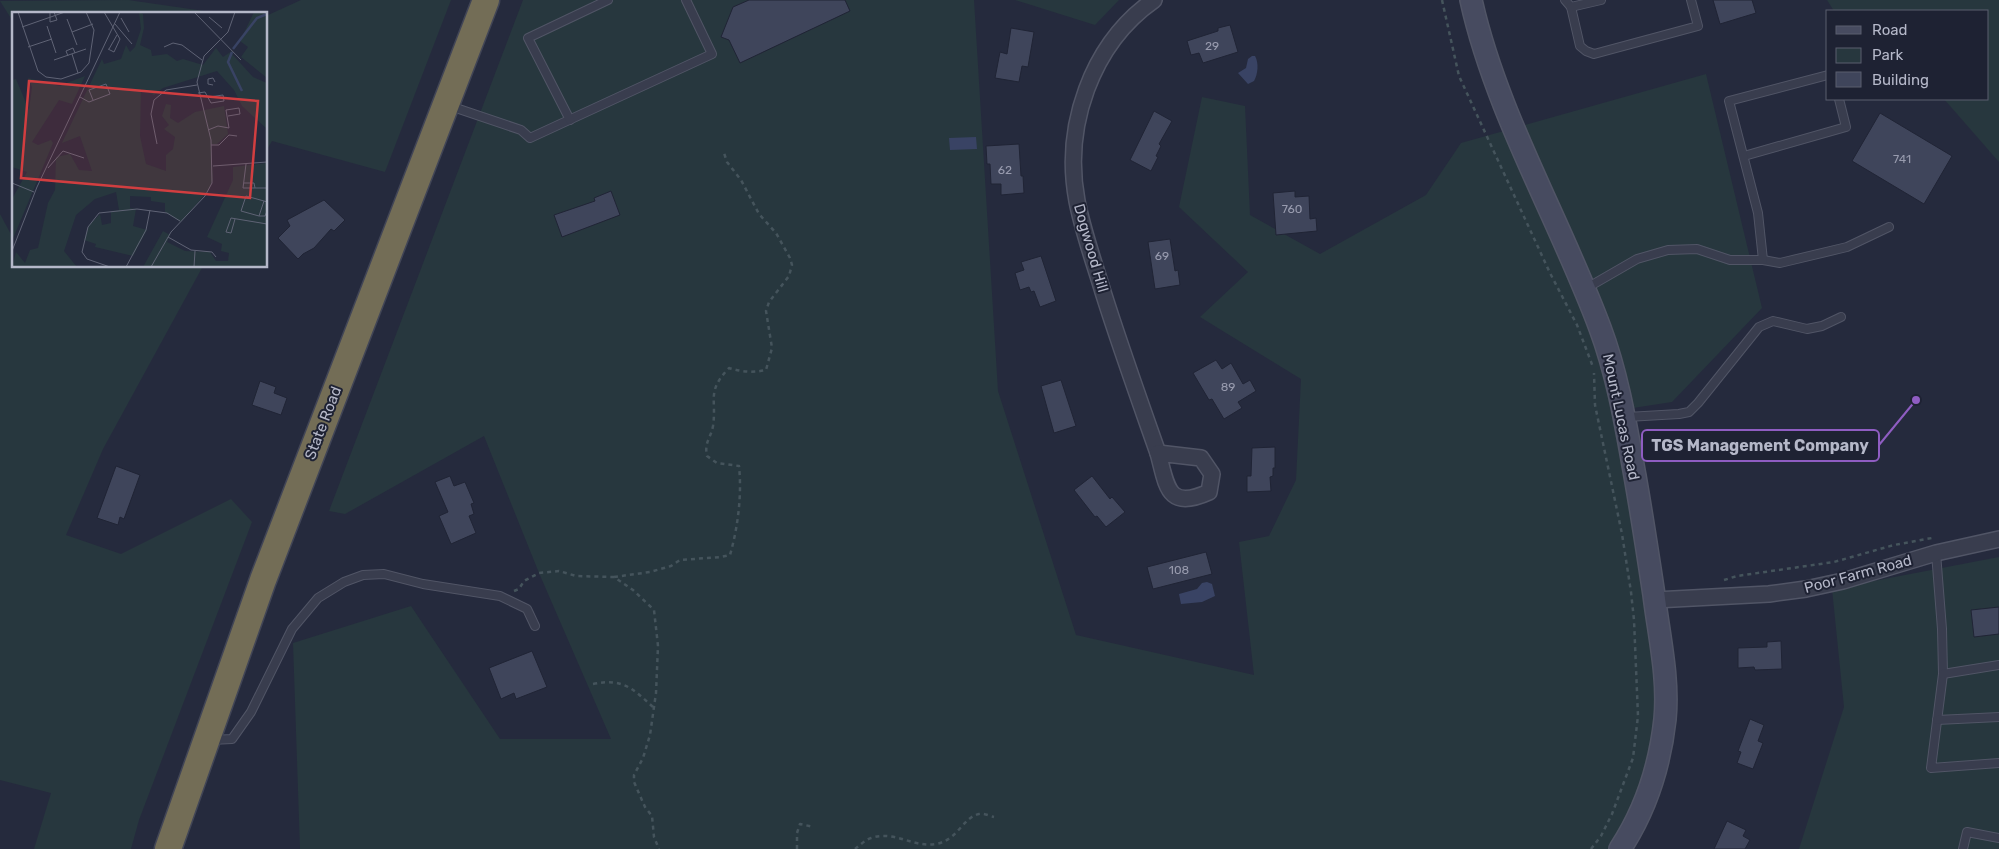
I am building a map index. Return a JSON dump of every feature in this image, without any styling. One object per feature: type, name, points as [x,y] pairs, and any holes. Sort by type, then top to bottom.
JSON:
[{"type":"highway","name":"State Road","points":[[168,849],[263,580],[486,0]]},
{"type":"street","name":"Dogwood Hill","points":[[1154,0],[1126,24],[1109,45],[1095,68],[1087,86],[1079,113],[1074,170],[1077,199],[1083,227],[1123,356],[1158,453]]},
{"type":"street","name":"Mount Lucas Road","points":[[1471,0],[1494,78],[1603,337],[1615,375],[1625,418],[1655,600],[1666,683],[1665,719],[1653,779],[1640,813],[1620,849]]},
{"type":"street","name":"Poor Farm Road","points":[[1655,600],[1769,594],[1806,589],[1843,581],[1936,553],[1999,539]]},
{"type":"lane","points":[[570,120],[528,38],[608,0]]},
{"type":"lane","points":[[446,104],[521,130],[530,138],[712,54],[686,0]]},
{"type":"lane","points":[[1565,0],[1571,7],[1580,46],[1594,54],[1698,26],[1691,0]]},
{"type":"lane","points":[[1571,7],[1601,0]]},
{"type":"lane","points":[[1763,260],[1758,213],[1729,100],[1826,76]]},
{"type":"lane","points":[[1744,156],[1846,127],[1839,100]]},
{"type":"lane","points":[[1584,290],[1637,259],[1668,250],[1697,249],[1730,260],[1763,260],[1780,263],[1847,247],[1889,227]]},
{"type":"lane","points":[[1625,418],[1688,412],[1698,403],[1759,327],[1773,321],[1807,329],[1822,326],[1841,317]]},
{"type":"lane","points":[[1936,553],[1942,629],[1943,674],[1931,768],[1999,763]]},
{"type":"lane","points":[[206,740],[232,739],[251,712],[292,629],[318,598],[344,582],[363,575],[384,574],[423,584],[500,596],[527,609],[535,626]]},
{"type":"lane","points":[[1943,674],[1999,665]]},
{"type":"lane","points":[[1938,720],[1999,717]]},
{"type":"lane","points":[[1963,849],[1967,832],[1999,838]]},
{"type":"path","points":[[1442,0],[1459,76],[1550,273],[1577,325],[1594,372],[1595,405],[1622,534],[1631,592],[1638,716],[1633,758],[1612,814],[1601,836],[1591,849]]},
{"type":"path","points":[[500,596],[518,589],[524,581],[539,573],[559,572],[576,576],[614,577],[650,572],[671,566],[680,560],[730,555],[735,539],[740,482],[738,466],[717,463],[706,456],[707,439],[713,429],[713,393],[717,383],[730,368],[748,372],[766,370],[772,348],[766,312],[769,302],[789,276],[792,264],[776,233],[759,214],[741,180],[727,162],[724,153]]},
{"type":"path","points":[[1719,582],[1738,576],[1834,562],[1894,545],[1939,536]]},
{"type":"path","points":[[614,577],[633,590],[654,610],[658,646],[653,707],[646,748],[634,775],[634,782],[645,806],[652,816],[654,837],[659,849]]},
{"type":"path","points":[[593,684],[616,681],[632,689],[653,707]]},
{"type":"path","points":[[855,849],[870,838],[892,835],[915,842],[934,844],[950,839],[971,817],[981,813],[994,817]]},
{"type":"path","points":[[797,849],[797,833],[800,824],[814,827]]},
{"type":"green space","points":[[128,0],[211,12],[12,12],[12,20],[0,1]]},
{"type":"green space","points":[[301,0],[451,0],[385,172],[272,141],[268,148],[268,15]]},
{"type":"green space","points":[[523,0],[974,0],[998,391],[1076,635],[1254,675],[1239,542],[1269,536],[1296,480],[1301,379],[1200,317],[1248,272],[1179,207],[1202,97],[1245,106],[1250,215],[1320,254],[1426,195],[1461,143],[1706,74],[1762,308],[1672,402],[1620,410],[1662,721],[1635,822],[1614,849],[300,849],[293,643],[411,606],[500,739],[611,739],[539,573],[484,436],[345,514],[329,511]]},
{"type":"green space","points":[[1015,0],[1119,0],[1095,25]]},
{"type":"green space","points":[[1827,0],[1999,0],[1999,162],[1945,100],[1989,100],[1989,10],[1833,10]]},
{"type":"green space","points":[[0,214],[12,236],[12,268],[202,268],[103,449],[66,535],[121,554],[231,499],[252,522],[139,820],[131,849],[34,849],[51,793],[0,780]]},
{"type":"green space","points":[[1999,557],[1999,849],[1799,849],[1844,707],[1832,589]]},
{"type":"water","points":[[1255,56],[1256,59],[1257,72],[1254,81],[1248,84],[1238,73],[1246,68],[1248,59]]},
{"type":"water","points":[[976,137],[977,149],[950,150],[949,138]]},
{"type":"water","points":[[1202,583],[1212,584],[1215,596],[1202,602],[1181,604],[1179,594],[1197,589]]},
{"type":"building","points":[[749,0],[845,0],[850,11],[740,63],[729,40],[721,37],[733,7]]},
{"type":"building","points":[[1713,0],[1752,0],[1756,13],[1720,24]]},
{"type":"building","points":[[1230,25],[1238,52],[1203,63],[1199,53],[1191,55],[1187,41]]},
{"type":"building","points":[[1011,28],[1034,32],[1028,67],[1022,66],[1019,82],[995,78],[1000,52],[1007,54]]},
{"type":"building","points":[[1154,111],[1172,121],[1159,144],[1161,146],[1156,156],[1158,157],[1151,171],[1130,160]]},
{"type":"building","points":[[1880,113],[1952,156],[1924,204],[1852,161]]},
{"type":"building","points":[[1019,144],[1024,193],[1001,195],[1001,184],[991,184],[990,164],[987,164],[986,146]]},
{"type":"building","points":[[611,191],[620,215],[562,237],[554,215],[595,201],[594,198]]},
{"type":"building","points":[[1295,191],[1295,197],[1309,196],[1310,219],[1316,218],[1317,231],[1276,235],[1273,193]]},
{"type":"building","points":[[324,200],[345,220],[334,231],[331,229],[314,248],[298,259],[278,238],[290,226],[287,220]]},
{"type":"building","points":[[1170,239],[1175,271],[1178,270],[1180,285],[1155,289],[1148,242]]},
{"type":"building","points":[[1041,256],[1056,301],[1040,307],[1034,291],[1031,292],[1029,287],[1020,290],[1015,273],[1024,270],[1021,262]]},
{"type":"building","points":[[1216,360],[1222,369],[1231,363],[1243,384],[1250,380],[1256,391],[1238,402],[1242,408],[1224,419],[1212,399],[1209,400],[1193,373]]},
{"type":"building","points":[[1061,380],[1076,426],[1054,433],[1041,386]]},
{"type":"building","points":[[260,381],[276,387],[274,393],[287,398],[281,415],[252,405]]},
{"type":"building","points":[[1275,447],[1275,468],[1273,468],[1273,476],[1270,477],[1271,491],[1247,492],[1247,476],[1251,476],[1252,448]]},
{"type":"building","points":[[116,466],[140,475],[124,519],[120,517],[118,525],[97,518]]},
{"type":"building","points":[[450,476],[454,486],[465,482],[474,503],[471,504],[474,514],[469,516],[476,533],[451,544],[439,516],[448,512],[435,482]]},
{"type":"building","points":[[1092,476],[1110,499],[1112,497],[1125,512],[1106,527],[1097,516],[1095,517],[1074,490]]},
{"type":"building","points":[[1206,552],[1212,574],[1153,589],[1147,567]]},
{"type":"building","points":[[1999,607],[1999,634],[1974,637],[1971,610]]},
{"type":"building","points":[[1781,641],[1782,669],[1755,670],[1754,667],[1738,668],[1738,648],[1767,647],[1767,642]]},
{"type":"building","points":[[532,651],[547,687],[516,699],[514,693],[501,699],[489,668]]},
{"type":"building","points":[[1750,719],[1764,725],[1758,741],[1763,743],[1753,769],[1737,763],[1741,752],[1738,751]]},
{"type":"building","points":[[1727,821],[1746,830],[1743,836],[1750,840],[1745,849],[1714,849]]},
{"type":"place","name":"TGS Management Company","points":[[1916,400]]}]
